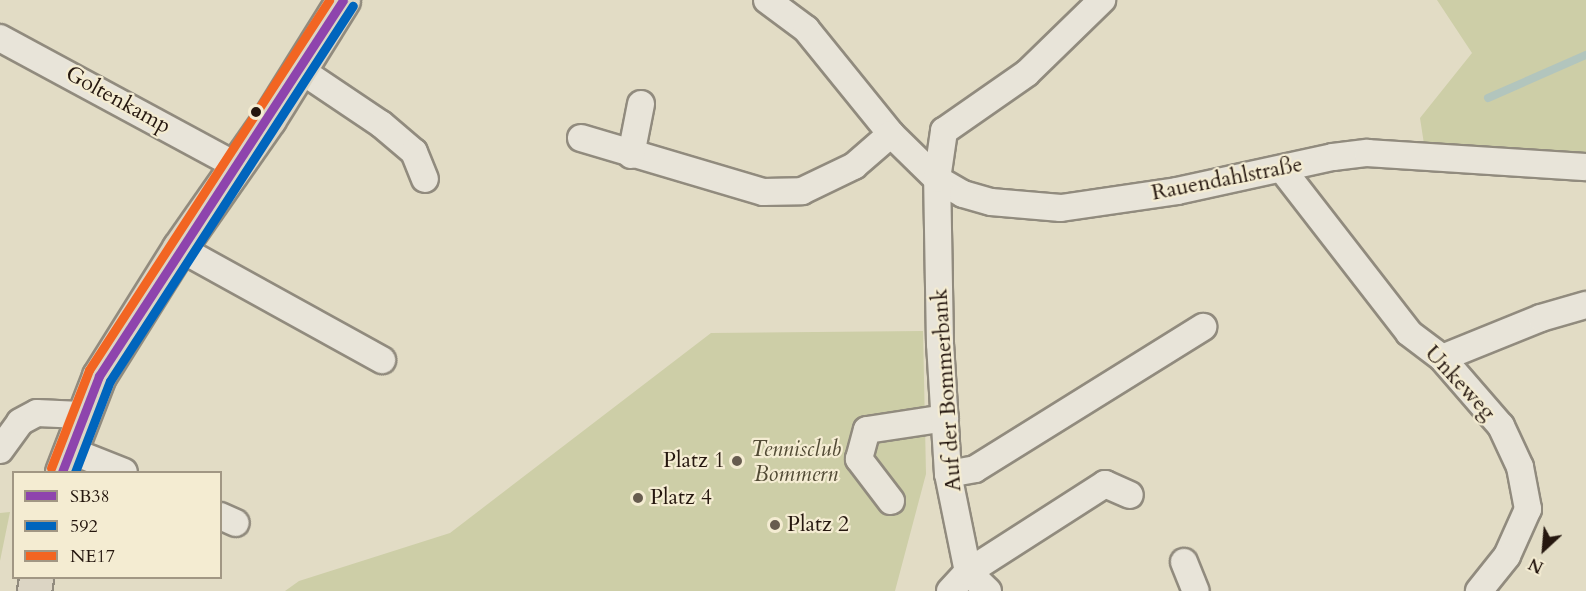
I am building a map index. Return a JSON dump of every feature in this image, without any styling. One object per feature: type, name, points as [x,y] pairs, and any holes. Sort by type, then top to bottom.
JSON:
[{"type":"main road","points":[[65,461],[81,415],[99,376],[179,248],[343,0]]},
{"type":"street","name":"Rauendahlstraße","points":[[767,0],[806,29],[891,134],[937,179],[963,194],[991,202],[1061,208],[1177,191],[1333,157],[1378,153],[1586,166]]},
{"type":"street","name":"Auf der Bommerbank","points":[[968,572],[948,474],[937,179],[944,131],[1027,74],[1102,0]]},
{"type":"street","name":"Goltenkamp","points":[[0,38],[236,165]]},
{"type":"street","points":[[299,69],[381,124],[414,152],[425,179]]},
{"type":"street","points":[[631,155],[641,104]]},
{"type":"street","points":[[581,138],[631,155],[763,192],[802,191],[854,166],[891,134]]},
{"type":"street","name":"Unkeweg","points":[[1282,169],[1409,333],[1442,358],[1501,426],[1520,467],[1528,509],[1507,556],[1479,591]]},
{"type":"street","points":[[179,248],[382,360]]},
{"type":"street","points":[[1442,358],[1541,318],[1586,306]]},
{"type":"street","points":[[948,474],[975,469],[1203,327]]},
{"type":"street","points":[[0,450],[20,422],[37,413],[81,415]]},
{"type":"street","points":[[891,501],[860,459],[867,430],[945,418]]},
{"type":"street","points":[[65,461],[119,471]]},
{"type":"street","points":[[950,591],[968,572],[1105,483],[1130,495]]},
{"type":"street","points":[[1184,562],[1197,591]]},
{"type":"street","points":[[968,572],[988,591]]},
{"type":"green space","points":[[1437,0],[1586,0],[1586,155],[1424,144],[1420,118],[1472,53]]},
{"type":"green space","name":"Tennisclub Bommern","points":[[923,331],[926,474],[895,591],[285,591],[299,581],[450,533],[711,333]]},
{"type":"green space","points":[[10,512],[0,561],[0,513]]},
{"type":"waterway","points":[[1488,98],[1586,55]]},
{"type":"transit line","name":"NE17","points":[[51,468],[89,370],[329,0]]},
{"type":"transit line","name":"SB38","points":[[62,471],[99,376],[343,0]]},
{"type":"transit line","name":"592","points":[[75,471],[110,381],[353,6]]},
{"type":"place","name":"Platz 1","points":[[737,461]]},
{"type":"place","name":"Platz 4","points":[[638,498]]},
{"type":"place","name":"Platz 2","points":[[775,525]]}]
